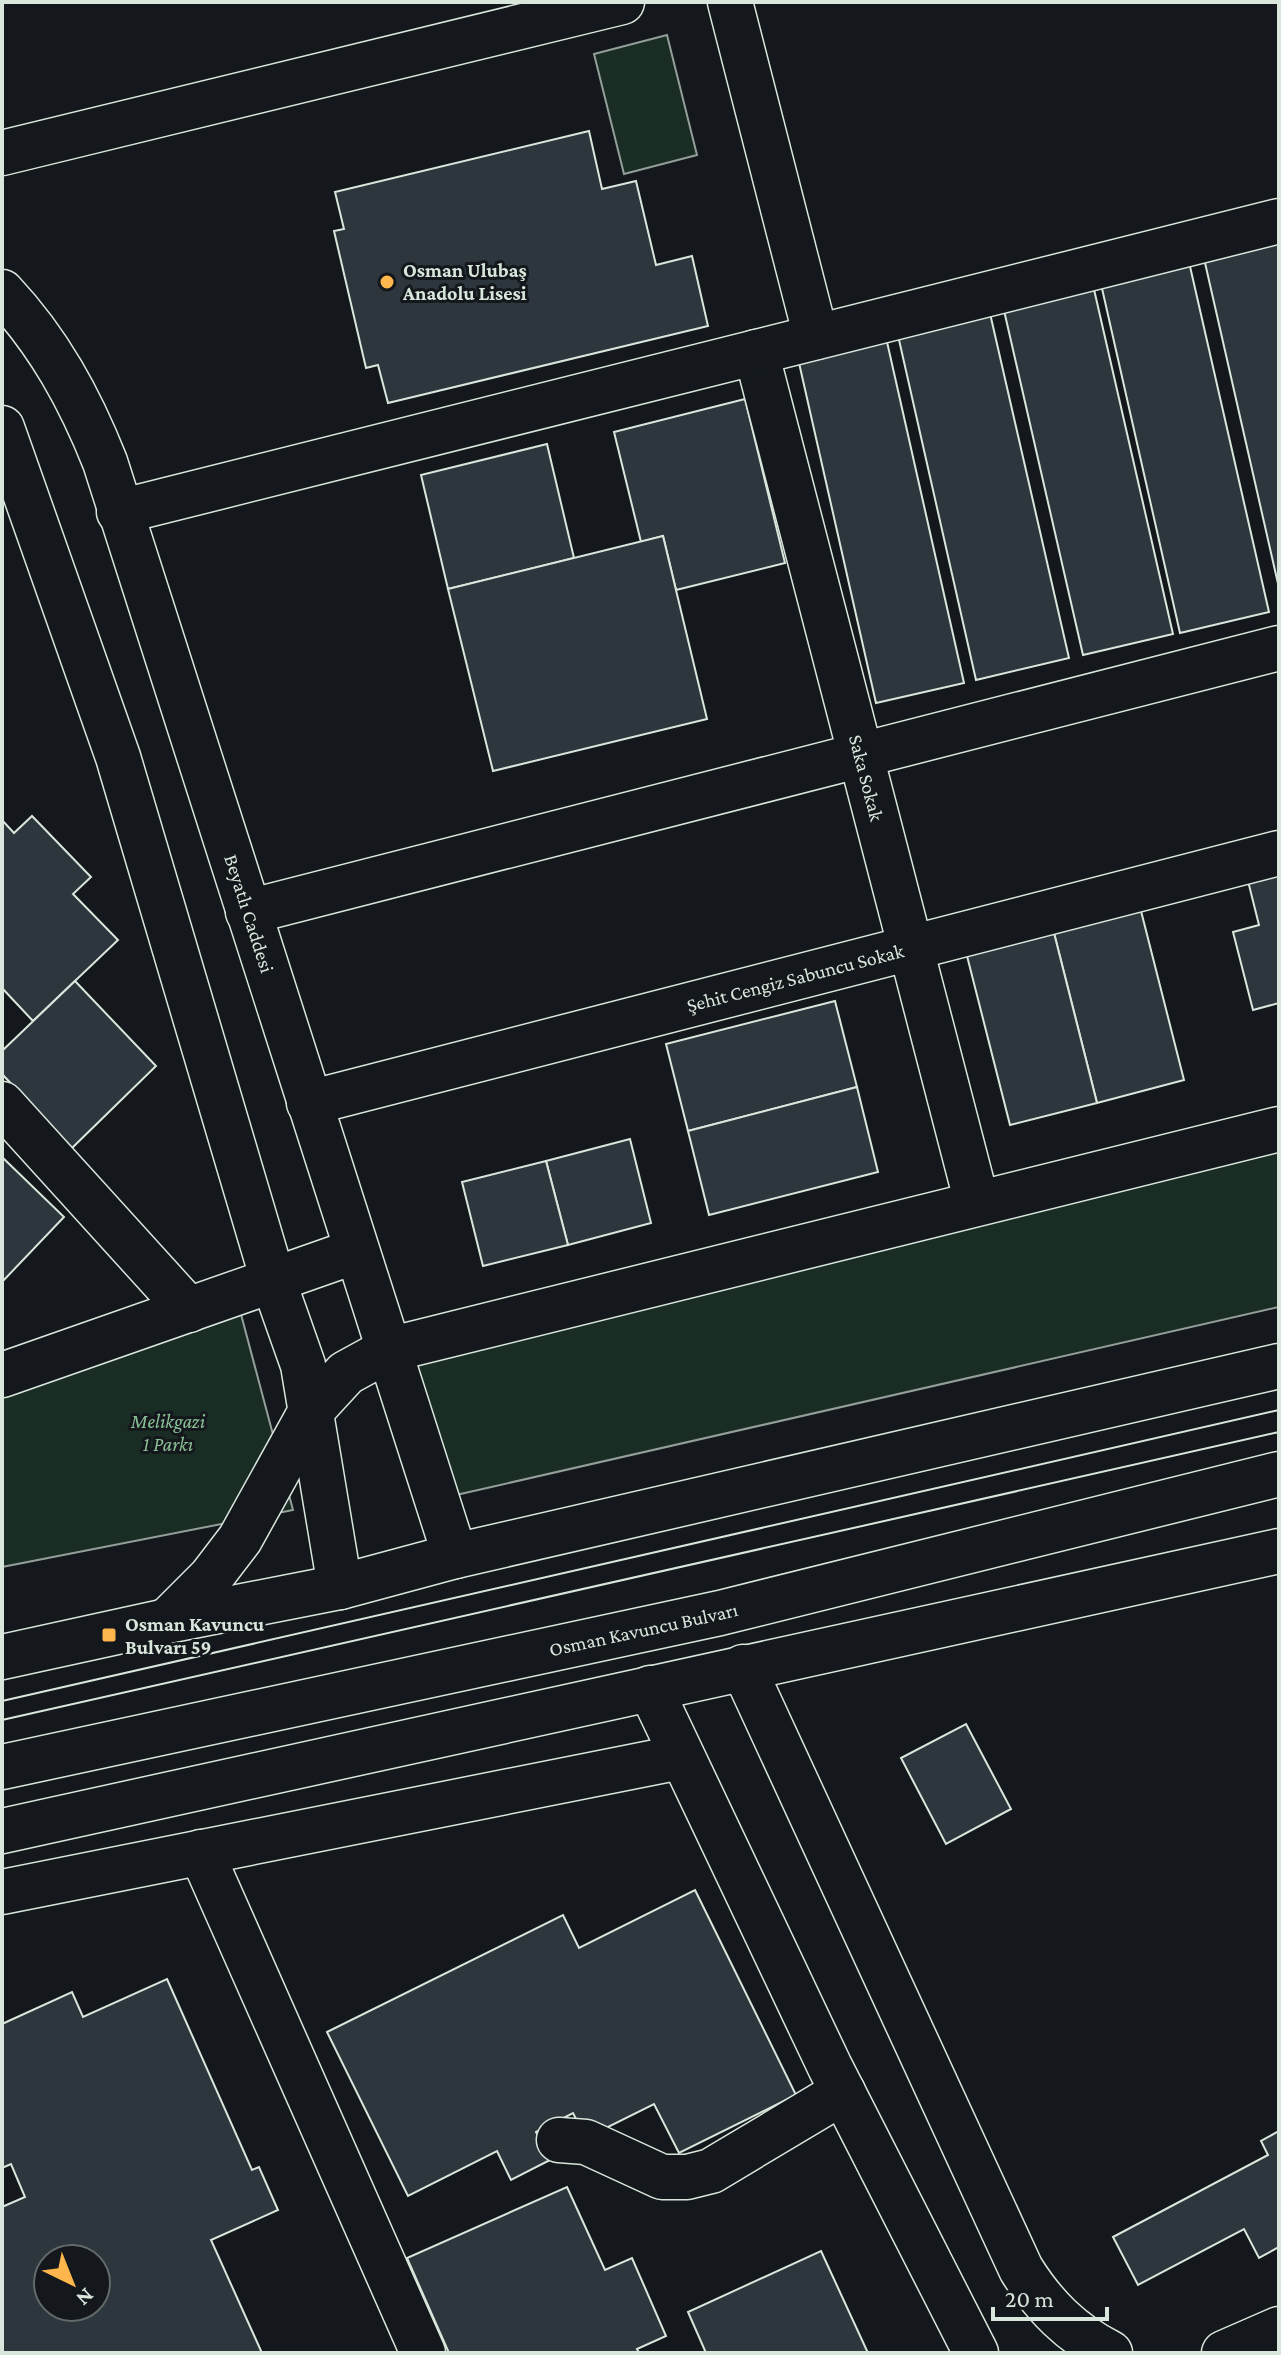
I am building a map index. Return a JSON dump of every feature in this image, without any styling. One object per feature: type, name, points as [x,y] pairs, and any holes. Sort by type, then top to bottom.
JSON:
[{"type":"main road","points":[[2,153],[622,2]]},
{"type":"main road","points":[[730,2],[816,337]]},
{"type":"main road","points":[[119,512],[1279,221]]},
{"type":"main road","name":"Beyatlı Caddesi","points":[[2,292],[35,330],[62,369],[86,415],[105,462],[455,1556]]},
{"type":"main road","name":"Saka Sokak","points":[[756,352],[977,1203]]},
{"type":"main road","points":[[2,428],[12,484],[118,757],[273,1280],[303,1365],[340,1587]]},
{"type":"main road","points":[[248,912],[1279,648]]},
{"type":"main road","name":"Şehit Cengiz Sabuncu Sokak","points":[[309,1103],[1279,853]]},
{"type":"main road","points":[[2,1104],[189,1310]]},
{"type":"main road","points":[[167,1621],[211,1577],[240,1539],[311,1411],[346,1373],[388,1350],[1279,1129]]},
{"type":"main road","points":[[2,1375],[356,1251]]},
{"type":"main road","points":[[2,1657],[340,1587],[455,1556],[1279,1366]]},
{"type":"main road","name":"Osman Kavuncu Bulvarı","points":[[2,1767],[720,1613],[1279,1474]]},
{"type":"main road","points":[[2,1831],[1279,1551]]},
{"type":"main road","points":[[743,1667],[1021,2269],[1052,2312],[1072,2330],[1110,2353]]},
{"type":"main road","points":[[650,1688],[843,2092],[976,2353]]},
{"type":"main road","points":[[2,1892],[681,1757]]},
{"type":"main road","points":[[201,1852],[423,2353]]},
{"type":"main road","points":[[559,2140],[586,2142],[662,2177],[687,2177],[711,2171],[843,2092]]},
{"type":"main road","points":[[1224,2353],[1279,2329]]},
{"type":"green space","points":[[667,35],[697,155],[624,174],[594,54]]},
{"type":"green space","points":[[1279,1145],[1279,1307],[456,1495],[408,1352]]},
{"type":"green space","name":"Melikgazi 1 Parkı","points":[[238,1303],[293,1510],[2,1567],[2,1386]]},
{"type":"building","points":[[589,131],[602,189],[636,181],[656,265],[692,256],[708,326],[388,403],[378,365],[366,368],[334,231],[344,229],[335,192]]},
{"type":"building","points":[[1279,236],[1279,588],[1203,254]]},
{"type":"building","points":[[1189,262],[1269,612],[1180,633],[1101,284]]},
{"type":"building","points":[[1093,285],[1173,634],[1083,655],[1003,306]]},
{"type":"building","points":[[989,309],[1069,658],[976,680],[897,331]]},
{"type":"building","points":[[885,333],[964,683],[876,703],[797,354]]},
{"type":"building","points":[[745,399],[785,563],[676,590],[663,536],[641,542],[614,432]]},
{"type":"building","points":[[547,444],[574,558],[448,589],[421,475]]},
{"type":"building","points":[[663,536],[707,719],[493,771],[448,589]]},
{"type":"building","points":[[32,816],[91,877],[73,894],[118,940],[33,1021],[2,988],[2,820],[14,833]]},
{"type":"building","points":[[1279,860],[1279,1003],[1253,1010],[1233,932],[1259,925],[1245,869]]},
{"type":"building","points":[[1140,907],[1184,1080],[1097,1103],[1053,929]]},
{"type":"building","points":[[1053,929],[1097,1103],[1010,1125],[966,952]]},
{"type":"building","points":[[75,981],[156,1066],[72,1148],[2,1074],[2,1051]]},
{"type":"building","points":[[835,1001],[857,1087],[688,1131],[666,1044]]},
{"type":"building","points":[[857,1087],[878,1172],[709,1215],[688,1131]]},
{"type":"building","points":[[630,1139],[651,1223],[568,1245],[546,1161]]},
{"type":"building","points":[[2,1157],[64,1217],[2,1282]]},
{"type":"building","points":[[546,1161],[568,1245],[483,1266],[462,1182]]},
{"type":"building","points":[[966,1724],[1011,1809],[946,1844],[901,1758]]},
{"type":"building","points":[[695,1890],[796,2095],[679,2153],[654,2104],[586,2138],[573,2113],[536,2132],[550,2160],[511,2180],[497,2151],[408,2196],[327,2032],[563,1915],[579,1948]]},
{"type":"building","points":[[167,1979],[252,2170],[259,2167],[278,2210],[211,2240],[262,2353],[2,2353],[2,2207],[25,2197],[11,2164],[2,2168],[2,2024],[72,1992],[83,2017]]},
{"type":"building","points":[[1279,2131],[1279,2247],[1259,2258],[1244,2229],[1138,2285],[1113,2237],[1268,2155],[1261,2141]]},
{"type":"building","points":[[567,2187],[605,2270],[632,2258],[666,2336],[637,2349],[639,2353],[449,2353],[407,2258]]},
{"type":"building","points":[[821,2251],[868,2353],[706,2353],[688,2312]]},
{"type":"tram line","points":[[2,1701],[1279,1410]]},
{"type":"tram line","points":[[2,1720],[1279,1432]]},
{"type":"place","name":"Osman Ulubaş Anadolu Lisesi","points":[[387,282]]},
{"type":"place","name":"Osman Kavuncu Bulvarı 59","points":[[109,1635]]}]
